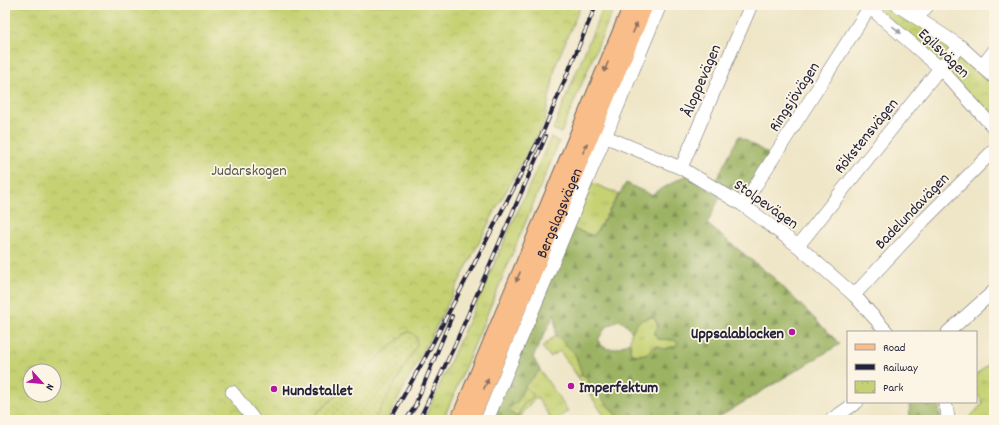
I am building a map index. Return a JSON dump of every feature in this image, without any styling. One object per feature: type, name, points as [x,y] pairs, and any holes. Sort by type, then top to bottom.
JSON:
[{"type":"main road","name":"Bergslagsvägen","points":[[459,420],[632,5]]},
{"type":"main road","name":"Bergslagsvägen","points":[[471,420],[645,5]]},
{"type":"street","name":"Bergslagsvägen","points":[[487,420],[604,136],[660,5]]},
{"type":"street","name":"Åloppevägen","points":[[681,168],[750,5]]},
{"type":"street","name":"Egilsvägen","points":[[897,5],[918,17],[960,46],[994,77]]},
{"type":"street","points":[[918,17],[928,5]]},
{"type":"street","name":"Egilsvägen","points":[[869,6],[940,68],[994,128]]},
{"type":"street","name":"Ringsjövägen","points":[[743,205],[869,6]]},
{"type":"street","name":"Rökstensvägen","points":[[798,246],[940,68],[960,46]]},
{"type":"street","points":[[983,66],[994,51]]},
{"type":"street","name":"Stolpevägen","points":[[604,136],[681,168],[743,205],[798,246],[854,295],[886,331]]},
{"type":"street","name":"Badelundavägen","points":[[854,295],[924,220],[994,150]]},
{"type":"street","points":[[949,331],[994,291]]},
{"type":"street","points":[[232,392],[254,420]]},
{"type":"street","points":[[831,420],[856,403]]},
{"type":"street","points":[[944,403],[947,409],[948,420]]},
{"type":"green space","name":"Judarskogen","points":[[5,5],[581,5],[556,64],[544,124],[496,209],[387,420],[5,420]]},
{"type":"green space","points":[[604,5],[615,5],[561,133],[553,129]]},
{"type":"green space","points":[[876,5],[888,5],[929,30],[966,58],[994,85],[994,124]]},
{"type":"green space","points":[[739,136],[770,155],[741,200],[714,184]]},
{"type":"green space","points":[[551,137],[559,142],[443,420],[424,420]]},
{"type":"green space","points":[[686,175],[720,197],[707,224],[775,279],[840,344],[714,420],[620,420],[582,374],[575,354],[556,335],[555,313],[533,357],[540,370],[525,386],[518,401],[508,410],[517,417],[516,420],[492,420],[573,229],[594,236],[626,183],[651,195]],"holes":[[[651,317],[655,319],[658,326],[654,334],[658,339],[674,340],[678,343],[675,347],[664,349],[658,346],[652,348],[648,353],[636,355],[631,354],[629,342],[620,347],[608,349],[598,340],[605,328],[618,320],[625,323],[632,332],[642,320]]]},
{"type":"green space","points":[[592,183],[619,194],[594,236],[573,229]]},
{"type":"green space","points":[[651,317],[655,319],[658,326],[655,333],[658,339],[674,340],[678,343],[677,346],[641,355],[631,354],[630,338],[634,326],[640,321]]},
{"type":"green space","points":[[408,332],[415,336],[417,345],[374,420],[309,420],[404,334]]},
{"type":"green space","points":[[556,335],[575,354],[582,374],[578,377],[560,351],[550,357],[542,347]]},
{"type":"green space","points":[[994,359],[994,420],[966,420],[983,403],[977,394],[977,374]]},
{"type":"green space","points":[[540,370],[568,411],[556,420],[552,420],[537,398],[523,411],[521,420],[516,420],[523,405],[534,396],[525,386]]},
{"type":"green space","points":[[582,374],[620,420],[607,420],[578,377]]},
{"type":"green space","points":[[525,386],[534,396],[523,405],[517,417],[508,410],[518,401]]},
{"type":"green space","points":[[909,403],[938,403],[941,420],[910,420]]},
{"type":"railway","points":[[390,420],[426,356],[543,132],[596,5]]},
{"type":"railway","points":[[419,420],[453,349],[546,136]]},
{"type":"railway","points":[[414,408],[452,316]]},
{"type":"railway","points":[[406,420],[417,404]]},
{"type":"place","name":"Uppsalablocken","points":[[792,332]]},
{"type":"place","name":"Imperfektum","points":[[571,386]]},
{"type":"place","name":"Hundstallet","points":[[274,389]]}]
